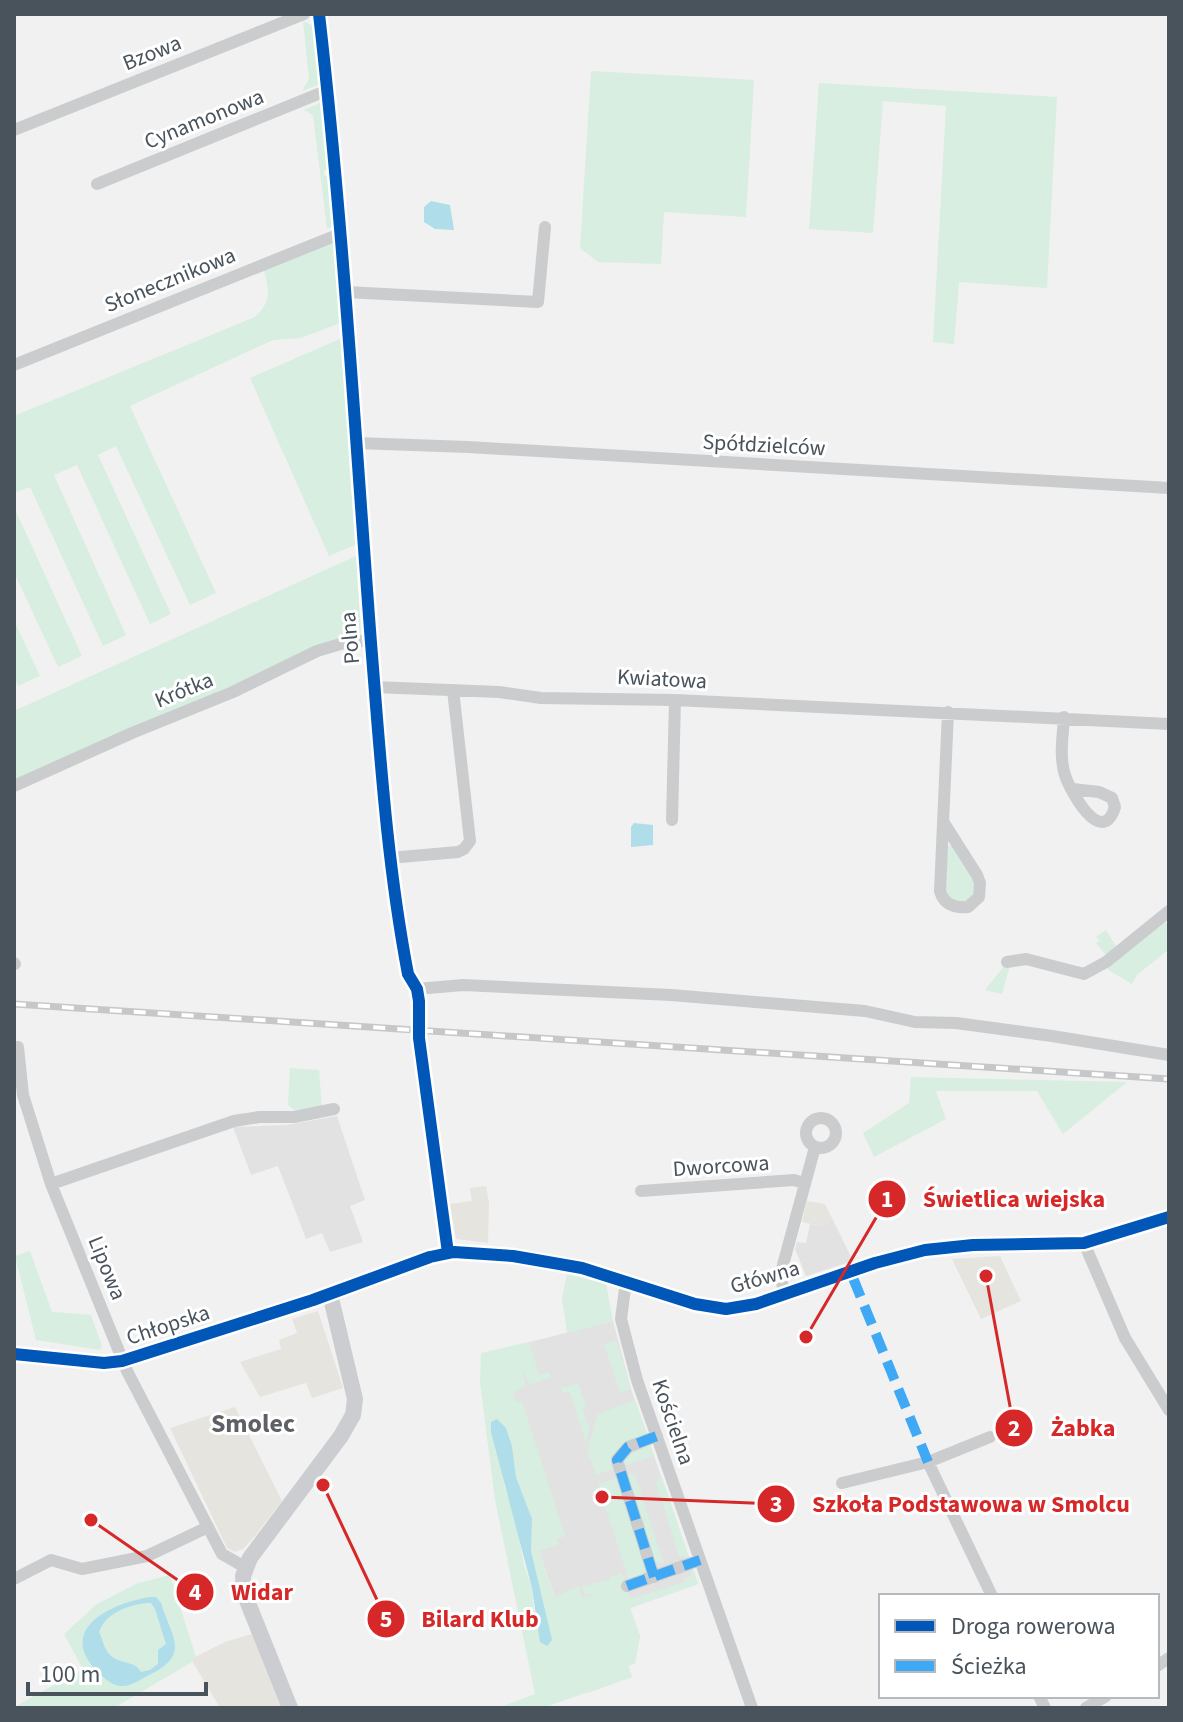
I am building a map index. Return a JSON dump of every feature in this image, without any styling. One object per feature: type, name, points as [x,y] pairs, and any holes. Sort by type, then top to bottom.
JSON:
[{"type":"street","name":"Bzowa","points":[[14,130],[304,14]]},
{"type":"street","name":"Polna","points":[[319,14],[342,233],[389,858],[408,974],[417,989],[419,1038],[448,1253]]},
{"type":"street","name":"Cynamonowa","points":[[97,184],[328,90]]},
{"type":"street","points":[[346,292],[538,302],[545,227]]},
{"type":"street","name":"Słonecznikowa","points":[[14,365],[342,233]]},
{"type":"street","name":"Spółdzielców","points":[[356,443],[1169,488]]},
{"type":"street","name":"Krótka","points":[[14,786],[233,692],[317,651],[344,643],[371,640]]},
{"type":"street","name":"Kwiatowa","points":[[374,687],[541,698],[675,700],[1169,724]]},
{"type":"street","points":[[389,858],[458,852],[470,841],[453,690]]},
{"type":"street","points":[[672,820],[675,700]]},
{"type":"street","points":[[944,823],[980,883],[979,897],[968,907],[953,907],[941,897],[940,891],[948,712]]},
{"type":"street","points":[[1064,717],[1062,763],[1065,777],[1073,789]]},
{"type":"street","points":[[1007,962],[1026,959],[1084,974],[1121,951],[1169,911]]},
{"type":"street","points":[[417,989],[463,985],[656,994],[865,1011],[915,1022],[956,1023],[1169,1055]]},
{"type":"street","name":"Lipowa","points":[[18,1047],[23,1095],[51,1184],[122,1361],[222,1554],[245,1567]]},
{"type":"street","points":[[51,1184],[234,1121],[294,1117],[334,1109]]},
{"type":"street","points":[[785,1294],[780,1276],[815,1147]]},
{"type":"street","name":"Dworcowa","points":[[641,1191],[794,1180],[804,1183]]},
{"type":"street","name":"Główna","points":[[330,1294],[448,1253],[466,1251],[582,1268],[718,1309],[756,1304],[875,1263],[939,1247],[1084,1243],[1169,1217]]},
{"type":"street","points":[[1084,1243],[1125,1338],[1169,1410]]},
{"type":"street","name":"Kościelna","points":[[626,1281],[621,1319],[623,1331],[749,1707]]},
{"type":"street","points":[[290,1708],[244,1593],[245,1567],[353,1415],[353,1390],[330,1294]]},
{"type":"street","name":"Chłopska","points":[[14,1354],[104,1363],[122,1361],[330,1294]]},
{"type":"street","points":[[654,1577],[617,1460],[628,1447],[657,1436]]},
{"type":"street","points":[[842,1483],[928,1462],[990,1437]]},
{"type":"street","points":[[928,1462],[991,1594]]},
{"type":"street","points":[[14,1579],[51,1560],[82,1569],[147,1556],[208,1527]]},
{"type":"street","points":[[627,1586],[700,1560]]},
{"type":"shaded area","points":[[337,1116],[365,1200],[350,1206],[363,1242],[330,1252],[322,1233],[306,1239],[278,1166],[251,1175],[233,1127],[287,1125]]},
{"type":"shaded area","points":[[486,1186],[489,1202],[488,1243],[456,1239],[450,1204],[472,1201],[470,1188]]},
{"type":"shaded area","points":[[807,1201],[825,1204],[833,1220],[821,1226],[802,1222]]},
{"type":"shaded area","points":[[833,1220],[853,1261],[806,1276],[795,1249],[797,1242],[806,1243],[810,1224],[821,1226]]},
{"type":"shaded area","points":[[1000,1256],[1021,1301],[981,1319],[952,1259]]},
{"type":"shaded area","points":[[318,1311],[343,1388],[312,1398],[306,1383],[260,1397],[240,1362],[281,1349],[279,1340],[297,1333],[292,1319]]},
{"type":"shaded area","points":[[613,1321],[631,1389],[698,1584],[630,1608],[640,1636],[635,1663],[628,1666],[632,1677],[587,1693],[539,1551],[490,1352]]},
{"type":"shaded area","points":[[235,1407],[282,1501],[255,1536],[243,1549],[235,1552],[227,1548],[170,1428]]},
{"type":"shaded area","points":[[252,1634],[281,1708],[220,1708],[191,1659],[225,1642]]},
{"type":"green space","points":[[303,21],[314,26],[320,84],[302,91],[309,79]]},
{"type":"green space","points":[[591,71],[754,80],[746,217],[664,212],[661,264],[598,262],[580,248]]},
{"type":"green space","points":[[819,83],[1057,97],[1047,288],[959,282],[954,344],[933,342],[946,106],[883,101],[873,233],[809,229]]},
{"type":"green space","points":[[322,102],[330,169],[324,170],[324,176],[330,175],[335,224],[327,229],[313,115],[304,110]]},
{"type":"green space","points":[[331,242],[335,245],[340,323],[301,338],[273,340],[130,406],[216,593],[190,605],[116,446],[98,455],[171,614],[150,624],[77,465],[54,475],[126,635],[103,646],[30,487],[14,493],[14,416],[255,317],[268,295],[264,270]]},
{"type":"green space","points":[[342,338],[355,545],[329,556],[250,378]]},
{"type":"green space","points":[[14,507],[82,656],[58,667],[14,572]]},
{"type":"green space","points":[[356,556],[361,636],[308,649],[246,680],[14,780],[14,711]]},
{"type":"green space","points":[[14,620],[40,676],[18,686],[14,678]]},
{"type":"green space","points":[[952,845],[974,878],[977,893],[964,904],[948,899],[944,888],[946,846]]},
{"type":"green space","points":[[1163,919],[1169,927],[1169,949],[1137,975],[1132,984],[1107,969]]},
{"type":"green space","points":[[1106,930],[1117,948],[1107,956],[1096,943],[1100,941],[1096,937]]},
{"type":"green space","points":[[1010,965],[1002,994],[985,990],[1004,966]]},
{"type":"green space","points":[[290,1068],[319,1070],[322,1107],[294,1110],[288,1105]]},
{"type":"green space","points":[[911,1077],[1127,1082],[1063,1134],[1037,1091],[936,1091],[946,1119],[874,1157],[863,1133],[909,1103]]},
{"type":"green space","points":[[30,1251],[52,1312],[91,1315],[102,1346],[100,1350],[36,1340],[15,1256]]},
{"type":"green space","points":[[567,1274],[606,1284],[613,1321],[567,1333],[562,1298]]},
{"type":"green space","points":[[616,1340],[631,1389],[620,1393],[604,1344]]},
{"type":"green space","points":[[529,1342],[539,1375],[549,1372],[551,1377],[529,1385],[523,1374],[526,1386],[513,1393],[516,1402],[522,1401],[565,1536],[557,1539],[559,1545],[539,1551],[554,1597],[579,1586],[582,1598],[598,1593],[584,1595],[582,1586],[622,1573],[630,1599],[685,1582],[684,1579],[691,1576],[690,1571],[694,1571],[698,1584],[630,1608],[640,1636],[635,1663],[628,1666],[632,1677],[542,1708],[498,1708],[535,1694],[495,1500],[480,1382],[481,1353]],"holes":[[[506,1428],[516,1477],[532,1519],[531,1551],[544,1610],[534,1611],[532,1588],[524,1566],[517,1524],[504,1485],[500,1460]]]},
{"type":"green space","points":[[578,1383],[586,1407],[582,1409],[590,1428],[586,1443],[570,1392],[563,1393],[561,1388]]},
{"type":"green space","points":[[635,1400],[647,1434],[614,1469],[596,1475],[587,1450],[598,1414]]},
{"type":"green space","points":[[650,1443],[654,1456],[623,1466],[623,1458]]},
{"type":"green space","points":[[632,1473],[664,1564],[655,1561],[626,1475]]},
{"type":"green space","points":[[661,1475],[689,1557],[679,1556],[656,1483]]},
{"type":"green space","points":[[617,1478],[645,1568],[643,1575],[629,1581],[598,1484]]},
{"type":"green space","points":[[170,1575],[196,1657],[191,1659],[192,1662],[118,1708],[14,1708],[14,1703],[16,1706],[83,1669],[64,1634],[97,1604],[138,1583]]},
{"type":"water","points":[[431,201],[450,205],[454,230],[435,229],[424,222],[424,207]]},
{"type":"water","points":[[634,823],[653,825],[653,845],[631,847],[631,827]]},
{"type":"water","points":[[497,1419],[506,1428],[516,1477],[532,1519],[531,1551],[552,1640],[547,1646],[540,1642],[532,1588],[491,1432],[491,1422]]},
{"type":"water","points":[[156,1597],[161,1603],[173,1636],[174,1652],[162,1667],[121,1686],[106,1680],[95,1669],[85,1654],[83,1641],[95,1619],[122,1604]],"holes":[[[151,1603],[166,1644],[158,1650],[158,1664],[141,1672],[135,1666],[111,1656],[99,1632],[107,1619],[120,1610]]]},
{"type":"railway","points":[[14,1004],[1169,1079]]},
{"type":"marked path","points":[[853,1278],[928,1462]]},
{"type":"marked path","points":[[654,1577],[617,1460],[628,1447],[657,1436]]},
{"type":"marked path","points":[[627,1586],[700,1560]]},
{"type":"cycle path","points":[[319,14],[342,249],[385,809],[408,974],[417,989],[419,1001],[419,1038],[448,1253]]},
{"type":"cycle path","points":[[14,1354],[104,1363],[122,1361],[313,1300],[430,1257],[454,1252],[513,1256],[582,1268],[695,1304],[726,1309],[756,1304],[875,1263],[925,1250],[973,1245],[1084,1243],[1169,1217]]},
{"type":"place","name":"Żabka","points":[[986,1276]]},
{"type":"place","name":"Świetlica wiejska","points":[[806,1337]]},
{"type":"place","name":"Bilard Klub","points":[[323,1485]]},
{"type":"place","name":"Szkoła Podstawowa w Smolcu","points":[[602,1497]]},
{"type":"place","name":"Widar","points":[[91,1520]]},
{"type":"district","name":"Smolec","points":[[253,1423]]}]
